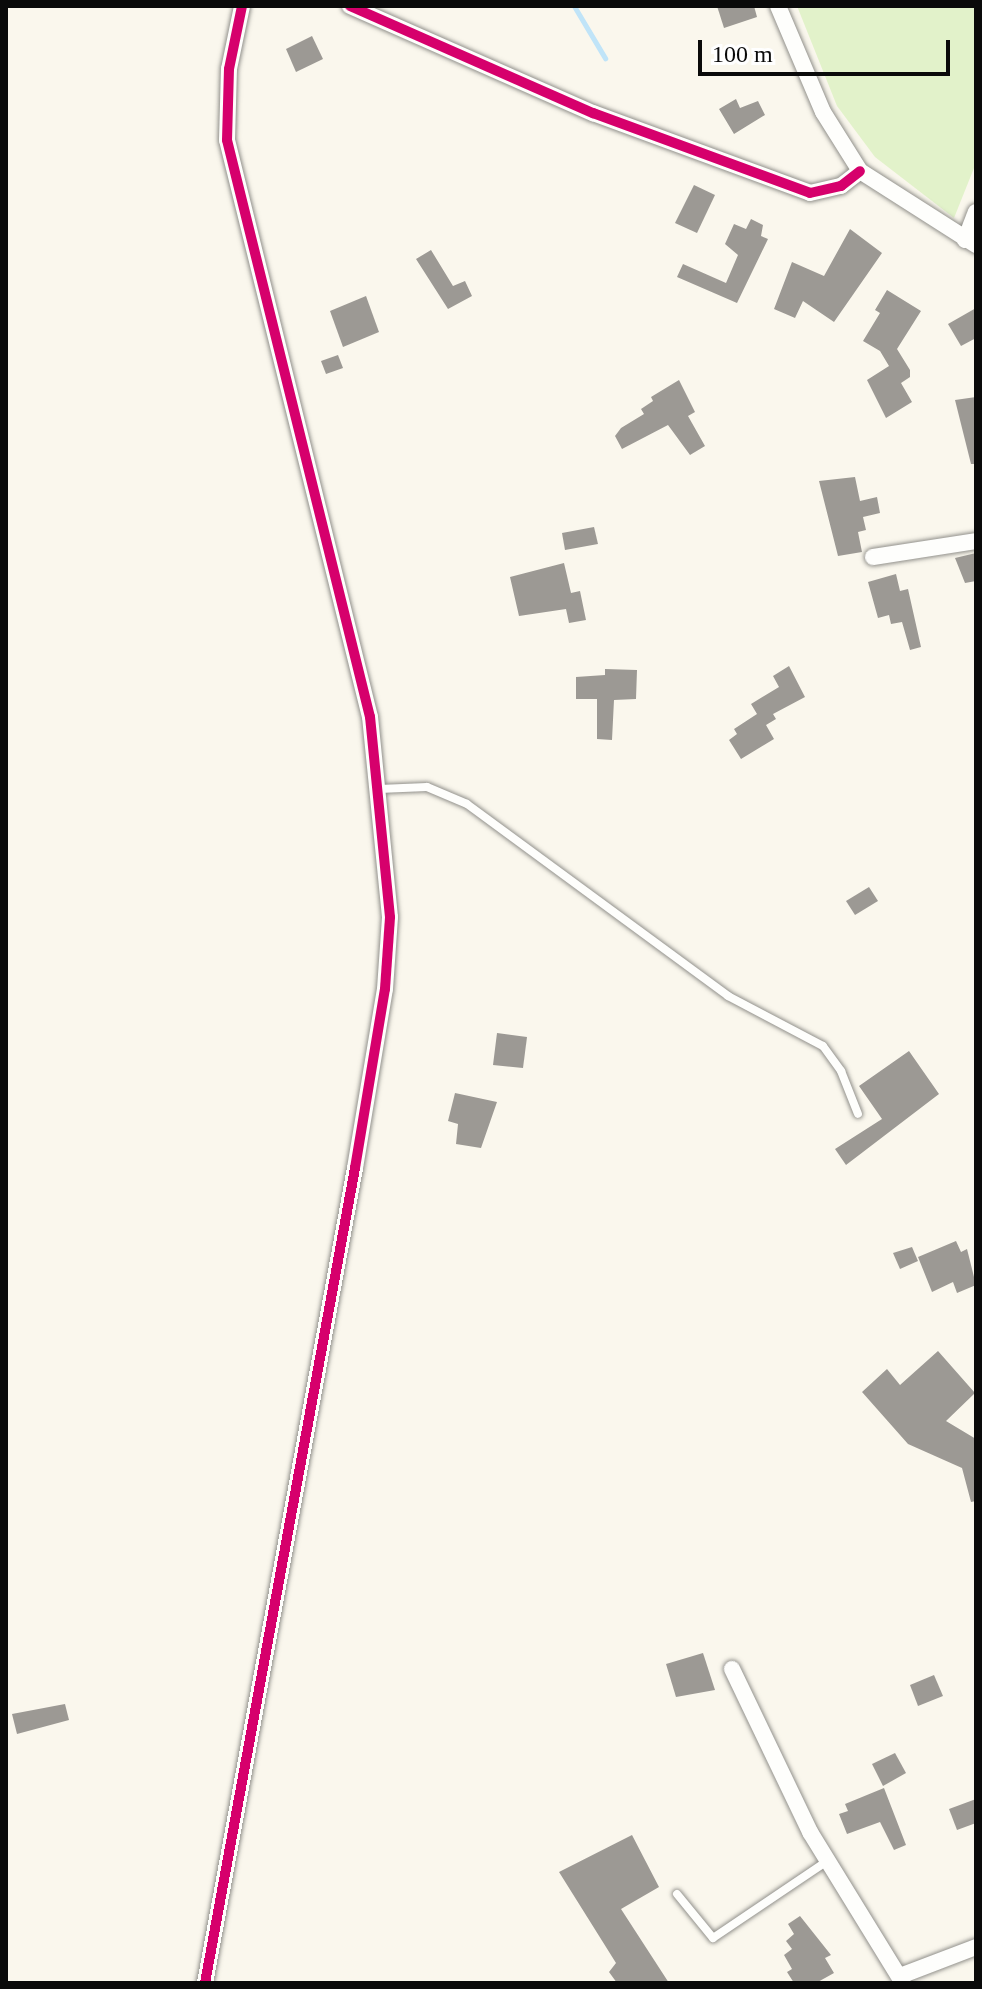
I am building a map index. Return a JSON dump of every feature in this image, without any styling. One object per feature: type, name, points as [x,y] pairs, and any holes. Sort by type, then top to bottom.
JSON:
[{"type":"street","points":[[205,1983],[385,989],[390,917],[379,789],[353,639],[298,438],[227,140],[229,69],[242,6]]},
{"type":"street","points":[[350,6],[593,113],[810,193],[841,186],[860,171]]},
{"type":"street","points":[[778,6],[823,112],[860,171],[971,243],[976,212]]},
{"type":"street","points":[[873,557],[976,541]]},
{"type":"street","points":[[732,1669],[828,1861],[901,1979],[976,1947]]},
{"type":"lane","points":[[379,789],[427,787],[467,804],[728,996],[823,1046],[841,1071],[858,1114]]},
{"type":"lane","points":[[677,1894],[713,1938],[828,1861]]},
{"type":"green space","points":[[797,6],[976,6],[976,163],[954,218],[875,157],[837,106]]},
{"type":"building","points":[[717,6],[754,6],[757,17],[724,28]]},
{"type":"building","points":[[312,36],[323,59],[296,72],[286,49]]},
{"type":"building","points":[[736,99],[740,108],[758,101],[765,115],[734,134],[719,109]]},
{"type":"building","points":[[694,185],[715,195],[697,233],[675,223]]},
{"type":"building","points":[[751,219],[763,225],[761,236],[768,239],[737,303],[677,277],[683,264],[726,283],[738,255],[725,244],[734,224],[746,229]]},
{"type":"building","points":[[850,229],[882,253],[834,322],[803,301],[795,318],[774,309],[792,262],[824,276]]},
{"type":"building","points":[[431,250],[453,286],[465,281],[472,296],[448,309],[416,259]]},
{"type":"building","points":[[887,290],[921,311],[897,349],[910,370],[910,377],[901,383],[912,402],[886,418],[867,380],[889,366],[880,351],[863,341],[880,313],[875,310]]},
{"type":"building","points":[[366,296],[379,332],[343,347],[330,311]]},
{"type":"building","points":[[976,308],[976,338],[961,346],[948,324]]},
{"type":"building","points":[[338,355],[343,368],[326,374],[321,361]]},
{"type":"building","points":[[679,380],[695,412],[688,416],[705,446],[690,455],[668,425],[622,449],[615,436],[621,428],[644,414],[641,409],[653,401],[651,397]]},
{"type":"building","points":[[976,397],[976,464],[971,464],[955,400]]},
{"type":"building","points":[[855,477],[860,501],[877,497],[880,513],[863,517],[866,530],[858,532],[862,552],[838,556],[819,481]]},
{"type":"building","points":[[594,527],[598,544],[565,550],[562,533]]},
{"type":"building","points":[[976,553],[976,581],[965,583],[955,558]]},
{"type":"building","points":[[564,563],[571,593],[580,591],[586,620],[569,623],[566,609],[519,616],[510,577]]},
{"type":"building","points":[[896,574],[900,591],[908,589],[921,647],[910,650],[902,622],[891,624],[889,615],[878,618],[868,582]]},
{"type":"building","points":[[789,666],[805,697],[773,714],[776,719],[766,725],[774,739],[741,759],[729,740],[737,734],[734,729],[757,714],[751,704],[779,687],[773,676]]},
{"type":"building","points":[[605,669],[637,670],[636,699],[614,700],[612,740],[597,739],[597,699],[576,699],[576,677],[605,675]]},
{"type":"building","points":[[869,887],[878,901],[855,915],[846,901]]},
{"type":"building","points":[[497,1033],[527,1037],[523,1068],[493,1065]]},
{"type":"building","points":[[909,1051],[939,1094],[846,1165],[835,1149],[882,1119],[859,1086]]},
{"type":"building","points":[[455,1093],[497,1102],[481,1148],[456,1144],[458,1124],[448,1121]]},
{"type":"building","points":[[956,1241],[961,1252],[967,1249],[976,1285],[957,1293],[953,1282],[932,1292],[918,1257]]},
{"type":"building","points":[[912,1247],[918,1261],[900,1269],[893,1253]]},
{"type":"building","points":[[938,1351],[975,1393],[946,1421],[976,1439],[976,1501],[971,1502],[962,1468],[908,1444],[862,1392],[887,1369],[900,1385]]},
{"type":"building","points":[[703,1653],[715,1690],[676,1697],[666,1664]]},
{"type":"building","points":[[934,1675],[943,1696],[918,1706],[910,1685]]},
{"type":"building","points":[[65,1704],[69,1720],[17,1734],[12,1714]]},
{"type":"building","points":[[895,1753],[906,1773],[883,1786],[872,1764]]},
{"type":"building","points":[[884,1788],[906,1845],[894,1850],[880,1822],[847,1834],[839,1814],[848,1811],[845,1804]]},
{"type":"building","points":[[976,1799],[976,1823],[957,1830],[949,1809]]},
{"type":"building","points":[[632,1835],[659,1887],[621,1909],[669,1983],[617,1983],[609,1972],[616,1963],[559,1872]]},
{"type":"building","points":[[800,1916],[831,1955],[825,1958],[834,1973],[816,1983],[794,1983],[787,1972],[792,1969],[784,1955],[792,1949],[786,1941],[794,1934],[788,1924]]},
{"type":"waterway","points":[[574,6],[605,58]]},
{"type":"cycle path","points":[[205,1983],[355,1168],[385,989],[390,917],[370,717],[227,140],[229,69],[242,6]]},
{"type":"cycle path","points":[[350,6],[593,113],[810,193],[841,186],[860,171]]}]
